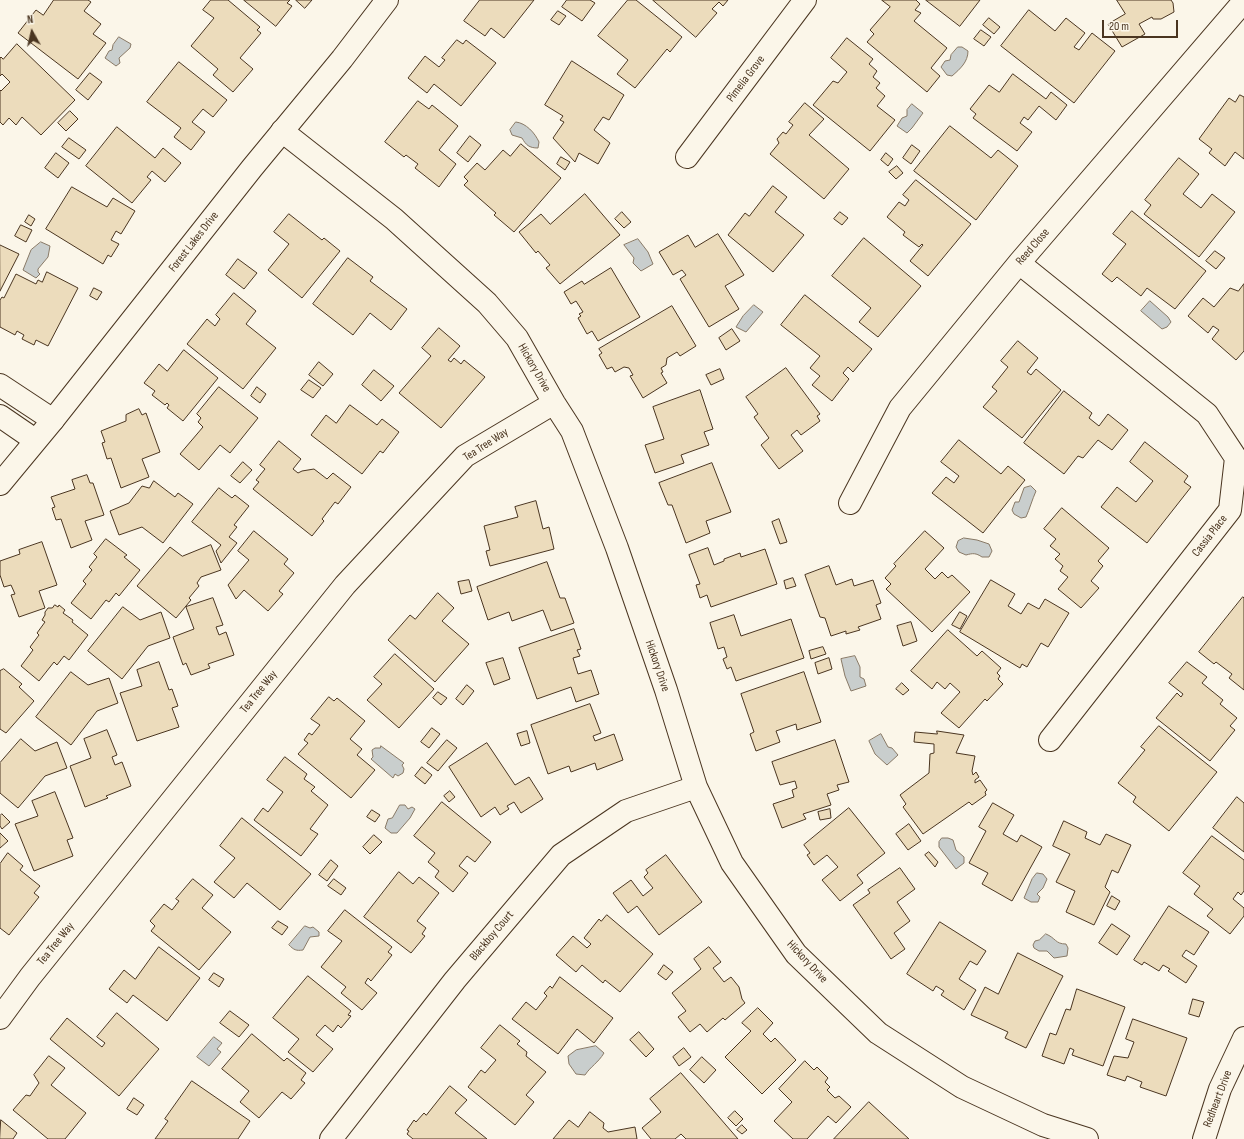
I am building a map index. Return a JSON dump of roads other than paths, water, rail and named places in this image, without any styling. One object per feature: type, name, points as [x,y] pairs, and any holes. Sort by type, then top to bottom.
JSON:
[{"type":"street","name":"Forest Lakes Drive","points":[[0,484],[282,131],[342,59],[387,0]]},
{"type":"street","name":"Pimelia Grove","points":[[687,157],[805,0]]},
{"type":"street","name":"Reed Close","points":[[850,503],[900,408],[1019,263],[1240,6]]},
{"type":"street","name":"Hickory Drive","points":[[282,131],[394,219],[488,303],[516,338],[572,431],[617,548],[666,690],[696,787],[732,863],[796,954],[878,1033],[962,1087],[1041,1132],[1087,1139]]},
{"type":"street","name":"Cassia Place","points":[[1019,263],[1207,414],[1236,458],[1230,510],[1050,740]]},
{"type":"street","points":[[0,385],[52,420]]},
{"type":"street","name":"Tea Tree Way","points":[[0,1018],[35,971],[345,585],[465,456],[554,403]]},
{"type":"street","points":[[0,416],[35,440]]},
{"type":"street","name":"Blackboy Court","points":[[331,1139],[455,980],[561,855],[626,811],[696,787]]},
{"type":"street","name":"Redheart Drive","points":[[1204,1139],[1220,1089],[1244,1038]]}]
